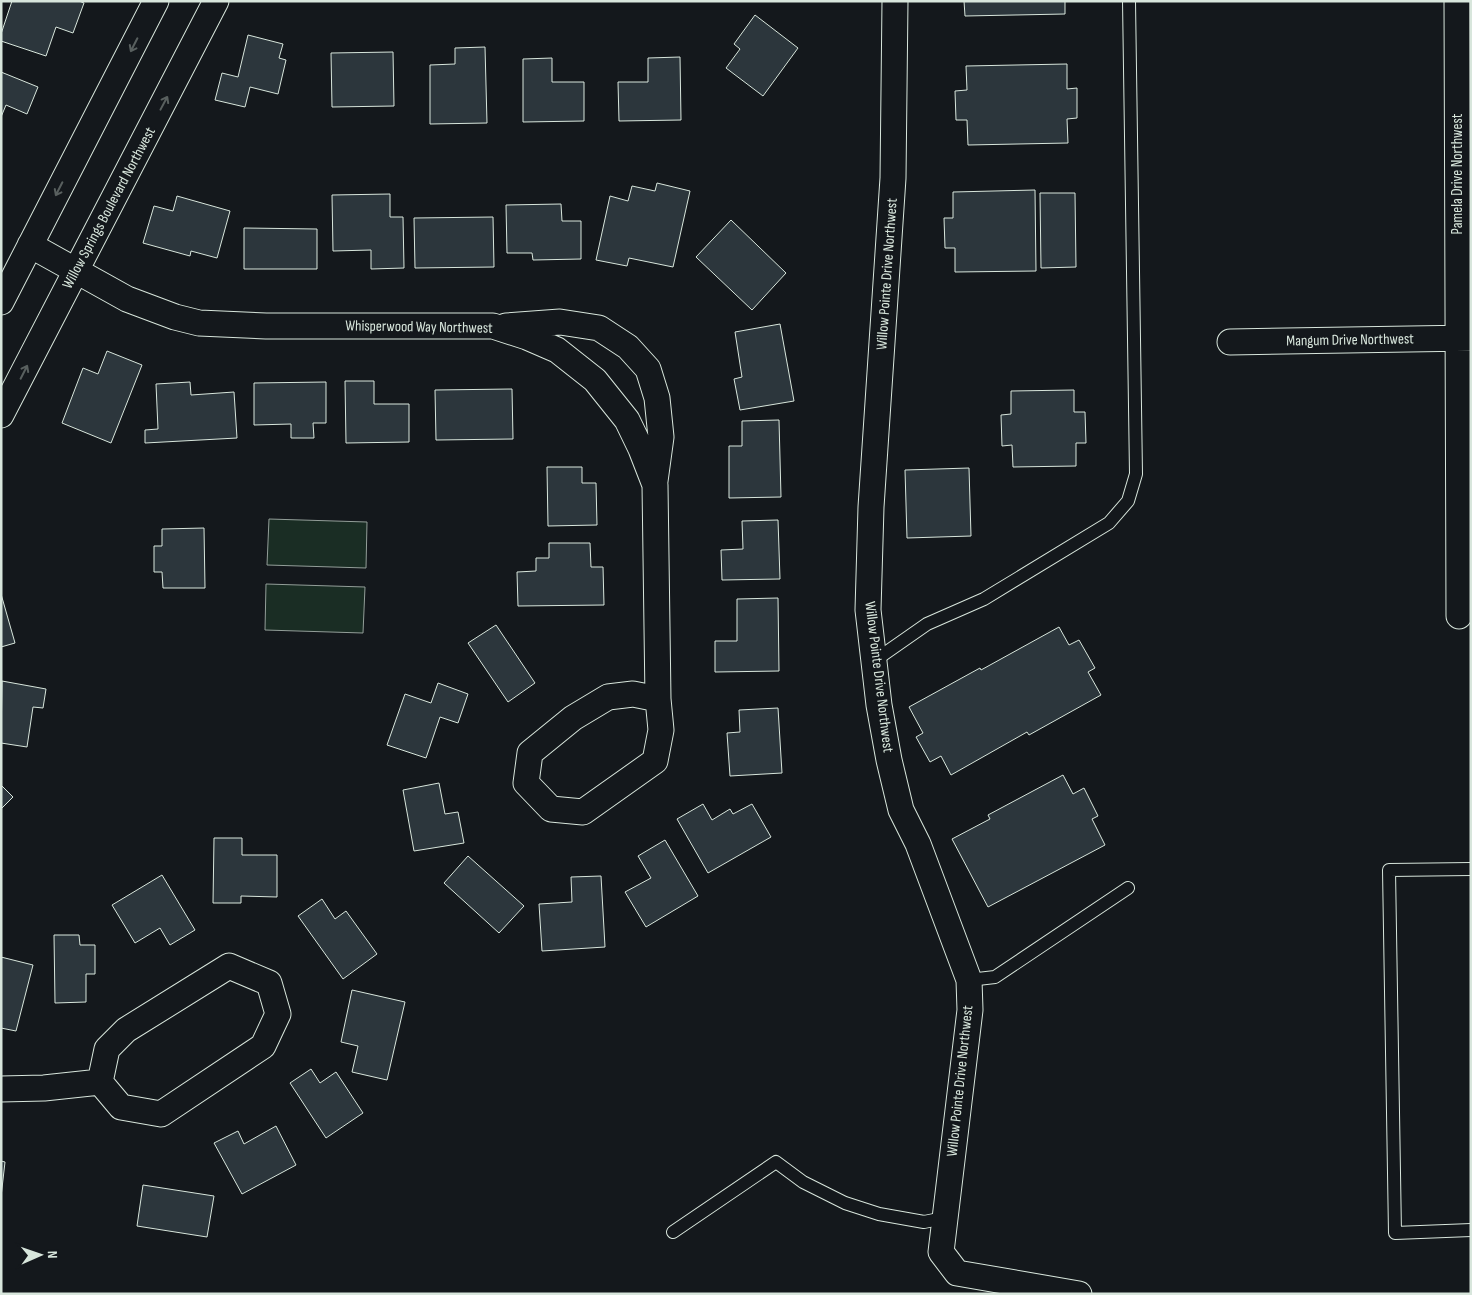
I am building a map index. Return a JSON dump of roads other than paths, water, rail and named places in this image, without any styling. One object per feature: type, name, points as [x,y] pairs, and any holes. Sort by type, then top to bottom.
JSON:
[{"type":"street","points":[[1,302],[156,1]]},
{"type":"street","name":"Willow Springs Boulevard Northwest","points":[[1,415],[216,1]]},
{"type":"street","name":"Willow Pointe Drive Northwest","points":[[895,1],[893,178],[871,507],[868,610],[879,705],[887,751],[901,810],[918,844],[969,980],[970,1010],[941,1252],[957,1273],[1079,1294]]},
{"type":"street","name":"Pamela Drive Northwest","points":[[1457,1],[1464,338],[1459,616]]},
{"type":"street","name":"Whisperwood Way Northwest","points":[[30,245],[128,299],[175,317],[199,323],[266,326],[493,326],[527,337],[557,350],[595,380],[626,420],[641,448],[655,486],[658,699],[661,730],[655,762],[583,812],[551,808],[526,783],[530,754],[573,718],[608,697],[633,694],[658,699]]},
{"type":"street","points":[[493,326],[560,322],[599,328],[628,347],[648,369],[657,398],[661,437],[655,486]]},
{"type":"street","name":"Mangum Drive Northwest","points":[[1230,342],[1464,338]]},
{"type":"street","points":[[229,966],[269,983],[278,1014],[263,1046],[161,1114],[121,1108],[100,1082],[107,1049],[126,1030],[229,966]]},
{"type":"street","points":[[1,1089],[44,1088],[100,1082]]},
{"type":"lane","points":[[874,661],[927,624],[984,598],[1109,524],[1128,501],[1136,474],[1129,1]]},
{"type":"lane","points":[[1471,869],[1389,870],[1396,1233],[1471,1230]]},
{"type":"lane","points":[[969,980],[995,977],[1128,888]]},
{"type":"lane","points":[[673,1232],[776,1162],[803,1182],[845,1203],[879,1214],[924,1222],[944,1218]]}]
